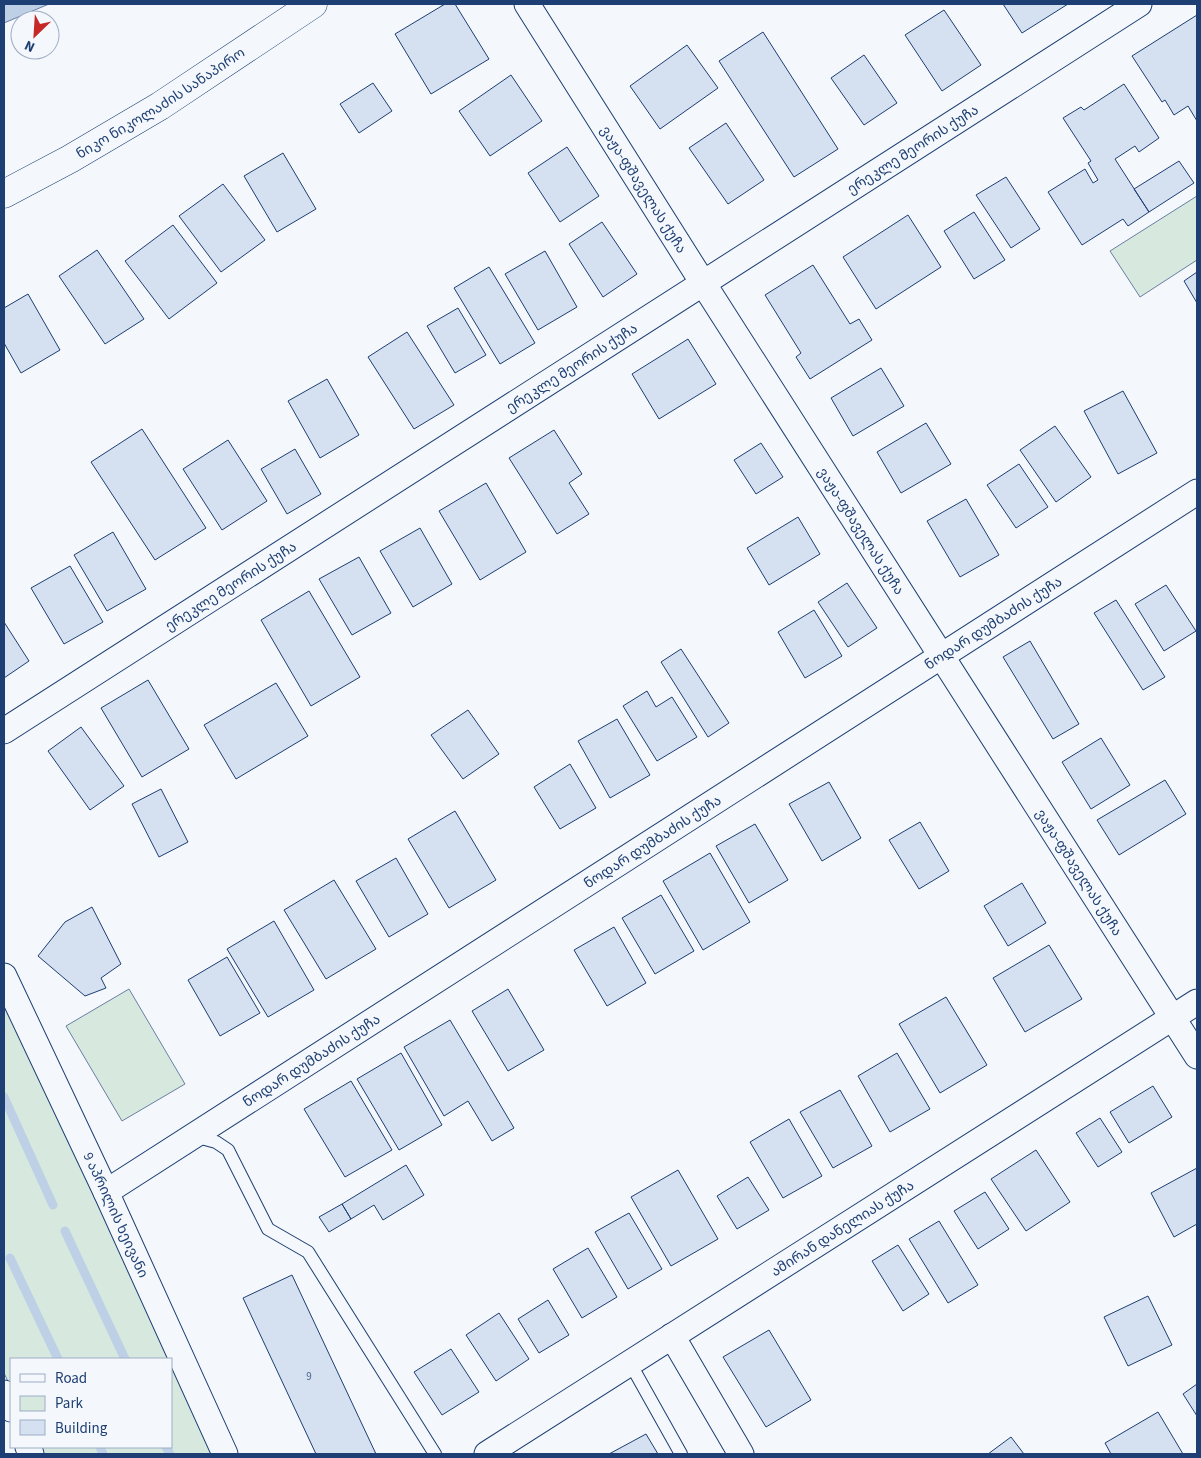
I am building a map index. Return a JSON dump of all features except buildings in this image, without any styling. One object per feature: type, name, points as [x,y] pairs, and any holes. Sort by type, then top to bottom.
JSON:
[{"type":"street","name":"ნიკო ნიკოლაძის სანაპირო","points":[[4,194],[70,159],[160,106],[313,4]]},
{"type":"street","name":"ვაჟა-ფშაველას ქუჩა","points":[[528,4],[703,283],[1197,1056]]},
{"type":"street","name":"ერეკლე მეორის ქუჩა","points":[[4,731],[1139,4]]},
{"type":"street","name":"ნოდარ დუმბაძის ქუჩა","points":[[106,1192],[1197,492]]},
{"type":"street","name":"9 აპრილის ხეივანი","points":[[4,976],[106,1192],[225,1454]]},
{"type":"street","name":"ამირან დანელიას ქუჩა","points":[[487,1454],[1197,1002]]},
{"type":"street","points":[[672,1336],[741,1454]]},
{"type":"street","points":[[4,1393],[10,1407]]},
{"type":"lane","points":[[193,1136],[216,1142],[228,1150],[268,1228],[308,1252],[435,1454]]},
{"type":"lane","points":[[630,1363],[681,1454]]},
{"type":"green space","points":[[1197,196],[1197,260],[1140,297],[1110,251]]},
{"type":"green space","points":[[129,989],[185,1084],[122,1121],[66,1026]]},
{"type":"green space","points":[[4,991],[89,1170],[172,1358],[10,1358],[10,1386],[4,1373]]},
{"type":"green space","points":[[172,1359],[214,1454],[43,1454],[40,1448],[172,1448]]},
{"type":"water","points":[[4,4],[49,4],[35,10],[10,10],[10,20],[4,23]]},
{"type":"waterway","points":[[4,1097],[53,1205]]},
{"type":"waterway","points":[[65,1231],[125,1358]]},
{"type":"waterway","points":[[10,1258],[58,1358]]},
{"type":"waterway","points":[[100,1448],[103,1454]]},
{"type":"waterway","points":[[167,1448],[170,1454]]}]
